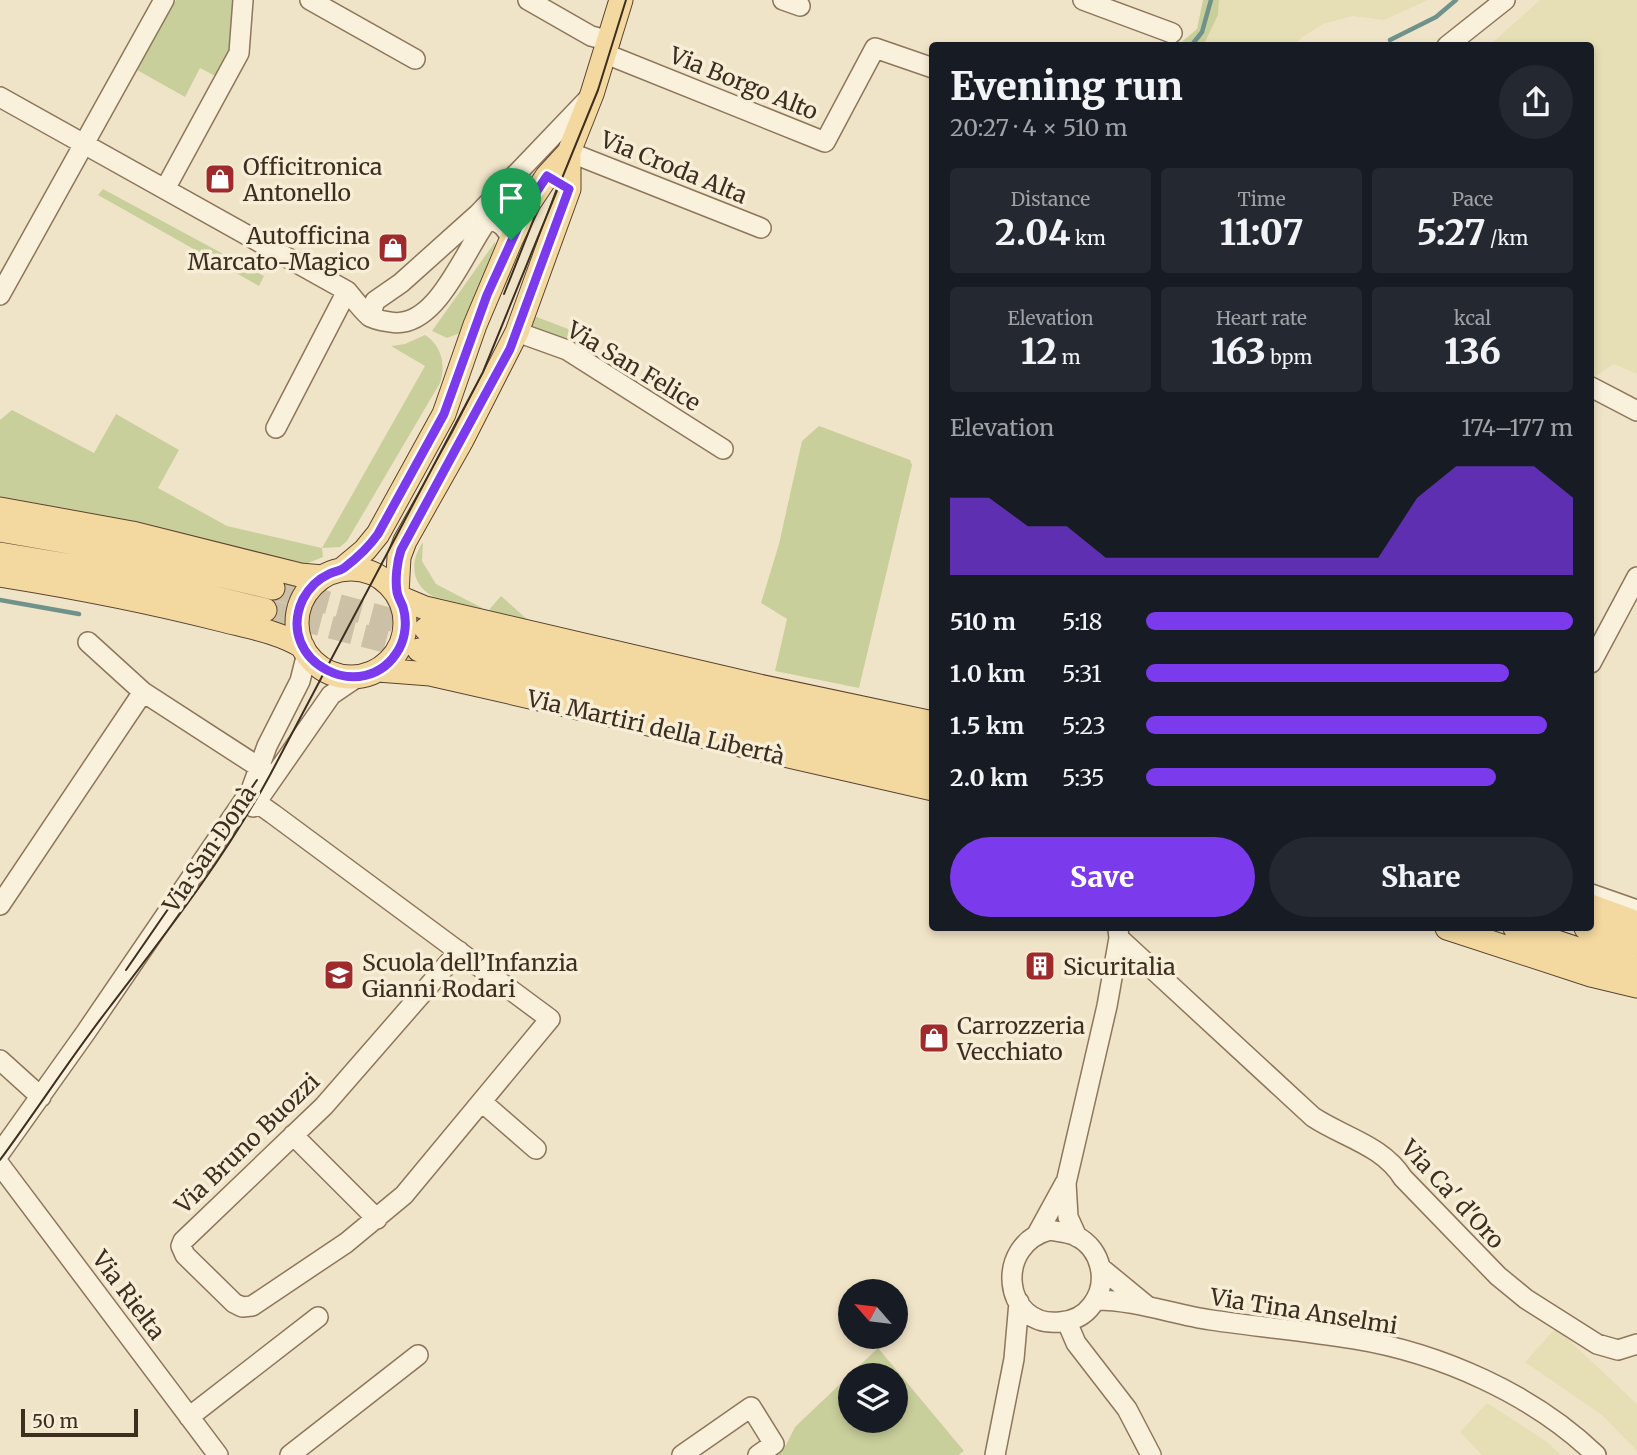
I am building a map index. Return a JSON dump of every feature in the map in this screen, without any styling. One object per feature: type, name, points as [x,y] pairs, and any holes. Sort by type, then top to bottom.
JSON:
[{"type":"main road","name":"Via San Donà","points":[[305,650],[298,632],[300,608],[311,587],[365,550],[378,534],[444,414],[475,325],[511,240],[529,203],[547,176],[569,152],[608,48],[621,0]]},
{"type":"main road","name":"Via San Donà","points":[[369,673],[395,655],[404,634],[404,611],[398,595],[399,557],[405,541],[462,440],[517,332],[569,189],[569,152]]},
{"type":"main road","points":[[0,509],[132,533],[300,575],[332,574],[356,569],[384,579],[398,595],[425,608],[759,686],[929,722]]},
{"type":"main road","points":[[0,530],[108,549],[273,588]]},
{"type":"main road","points":[[0,554],[103,571],[265,610]]},
{"type":"main road","points":[[0,575],[129,598],[277,634],[305,650],[326,670],[342,676],[369,673]]},
{"type":"main road","name":"Via Martiri della Libertà","points":[[929,743],[587,668],[423,640],[929,766]]},
{"type":"main road","name":"Via Martiri della Libertà","points":[[369,673],[430,674],[929,788]]},
{"type":"main road","points":[[1594,907],[1637,923]]},
{"type":"main road","points":[[1456,931],[1591,975],[1637,986]]},
{"type":"main road","points":[[1524,931],[1637,969]]},
{"type":"main road","points":[[1594,931],[1637,945]]},
{"type":"street","points":[[0,295],[164,0]]},
{"type":"street","points":[[165,189],[239,53],[243,0]]},
{"type":"street","points":[[310,0],[415,59]]},
{"type":"street","points":[[528,0],[608,48]]},
{"type":"street","points":[[1083,0],[1171,33]]},
{"type":"street","points":[[1452,42],[1505,0]]},
{"type":"street","name":"Via Borgo Alto","points":[[608,48],[825,142],[875,48],[929,67]]},
{"type":"street","points":[[370,317],[375,301],[401,283],[478,214],[592,94]]},
{"type":"street","points":[[0,97],[347,291],[373,296],[384,293]]},
{"type":"street","name":"Via Croda Alta","points":[[569,152],[761,228]]},
{"type":"street","points":[[519,173],[533,171],[569,189]]},
{"type":"street","points":[[347,291],[370,317],[396,324],[408,322],[425,314],[440,296],[487,221],[500,224],[511,240]]},
{"type":"street","points":[[275,428],[347,291]]},
{"type":"street","name":"Via San Felice","points":[[517,332],[567,350],[723,449]]},
{"type":"street","points":[[1594,389],[1637,411]]},
{"type":"street","points":[[1594,657],[1637,577]]},
{"type":"street","points":[[88,642],[143,691],[267,772]]},
{"type":"street","name":"Via San Donà","points":[[267,772],[267,746],[300,681],[305,650]]},
{"type":"street","name":"Via San Donà","points":[[86,1032],[107,1009],[185,907],[267,772],[331,695],[369,673]]},
{"type":"street","points":[[0,905],[143,691]]},
{"type":"street","name":"Via San Donà","points":[[0,1153],[251,800]]},
{"type":"street","name":"Via Bruno Buozzi","points":[[251,800],[459,951],[550,1019],[426,1170],[377,1219],[346,1244],[252,1306],[242,1307],[234,1303],[185,1255],[181,1246],[187,1237],[324,1105],[459,951]]},
{"type":"street","points":[[1594,895],[1637,910]]},
{"type":"street","points":[[1036,1237],[1066,1183],[1107,1006],[1119,931]]},
{"type":"street","name":"Via Ca' d'Oro","points":[[1119,931],[1160,974],[1307,1112],[1326,1126],[1364,1143],[1388,1158],[1403,1178],[1512,1289],[1573,1331],[1597,1344],[1618,1350],[1637,1344]]},
{"type":"street","points":[[0,1060],[41,1097]]},
{"type":"street","points":[[482,1102],[536,1149]]},
{"type":"street","points":[[293,1135],[377,1219]]},
{"type":"street","name":"Via Rielta","points":[[0,1165],[218,1455]]},
{"type":"street","points":[[1066,1183],[1068,1217],[1077,1237]]},
{"type":"street","points":[[1050,1230],[1077,1237],[1088,1244],[1097,1256],[1101,1268],[1102,1279],[1096,1300],[1074,1319],[1043,1321],[1031,1315],[1019,1302],[1011,1283],[1016,1256],[1025,1245],[1050,1230]]},
{"type":"street","name":"Via Tina Anselmi","points":[[1101,1268],[1146,1306]]},
{"type":"street","name":"Via Tina Anselmi","points":[[1096,1300],[1116,1300],[1178,1315],[1355,1339],[1464,1370],[1517,1397],[1579,1439],[1596,1455]]},
{"type":"street","points":[[995,1455],[1014,1359],[1019,1302]]},
{"type":"street","points":[[190,1417],[318,1317]]},
{"type":"street","points":[[1074,1319],[1081,1347],[1126,1409],[1152,1455]]},
{"type":"street","points":[[1014,1359],[1027,1335],[1043,1321]]},
{"type":"street","points":[[290,1455],[418,1355]]},
{"type":"street","points":[[682,1455],[751,1407],[766,1450]]},
{"type":"shaded area","points":[[1219,0],[1428,0],[1384,20],[1353,16],[1323,24],[1298,42],[1205,42],[1218,15]]},
{"type":"shaded area","points":[[1540,0],[1637,0],[1637,374],[1614,364],[1594,377],[1594,42],[1493,42]]},
{"type":"shaded area","points":[[1556,1328],[1637,1404],[1637,1451],[1602,1415],[1525,1362]]},
{"type":"shaded area","points":[[1487,1403],[1547,1442],[1561,1455],[1482,1455],[1460,1432]]},
{"type":"green space","points":[[176,0],[234,0],[231,49],[217,77],[200,68],[185,97],[137,70]]},
{"type":"green space","points":[[1203,0],[1219,0],[1218,15],[1205,42],[1182,42],[1197,29]]},
{"type":"green space","points":[[103,189],[264,276],[259,286],[98,195]]},
{"type":"green space","points":[[495,242],[496,248],[460,333],[447,338],[432,331]]},
{"type":"green space","points":[[534,316],[582,335],[576,343],[534,327],[530,324]]},
{"type":"green space","points":[[425,335],[431,339],[441,356],[443,369],[440,383],[347,541],[340,547],[322,548],[425,366],[391,346],[405,344]]},
{"type":"green space","points":[[12,410],[94,453],[116,414],[179,450],[158,488],[227,526],[322,548],[323,557],[303,565],[0,502],[0,420]]},
{"type":"green space","points":[[819,426],[910,460],[912,465],[859,688],[775,671],[787,619],[761,603],[779,544],[802,441]]},
{"type":"green space","points":[[423,542],[422,561],[436,584],[485,610],[434,597],[426,592],[417,580],[414,565]]},
{"type":"green space","points":[[501,596],[528,620],[489,610]]},
{"type":"green space","points":[[877,1349],[891,1363],[862,1363]]},
{"type":"green space","points":[[908,1384],[964,1451],[958,1455],[773,1455],[786,1445],[795,1427],[838,1386],[838,1433],[908,1433]]},
{"type":"waterway","points":[[1194,42],[1202,32],[1211,0]]},
{"type":"waterway","points":[[1390,40],[1436,17],[1456,0]]},
{"type":"waterway","points":[[0,600],[79,614]]},
{"type":"tunnel","points":[[273,588],[426,629]]},
{"type":"tunnel","points":[[265,610],[419,650]]},
{"type":"tram line","points":[[0,1160],[81,1045],[194,894],[234,836],[270,775],[483,372],[598,90],[626,0]]},
{"type":"tram line","points":[[504,294],[539,206]]},
{"type":"tram line","points":[[126,970],[257,780]]},
{"type":"place","name":"Officitronica Antonello","points":[[220,179]]},
{"type":"place","name":"Autofficina Marcato-Magico","points":[[393,248]]},
{"type":"place","name":"Sicuritalia","points":[[1040,966]]},
{"type":"place","name":"Scuola dell’Infanzia Gianni Rodari","points":[[339,975]]},
{"type":"place","name":"Carrozzeria Vecchiato","points":[[934,1038]]},
{"type":"route","points":[[547,176],[569,189],[510,349],[401,550],[397,593],[404,611],[405,627],[399,648],[384,666],[372,673],[354,677],[331,673],[315,662],[303,647],[298,632],[302,601],[316,582],[341,570],[365,550],[378,534],[444,414],[475,325],[511,240],[529,203],[547,176]]}]
